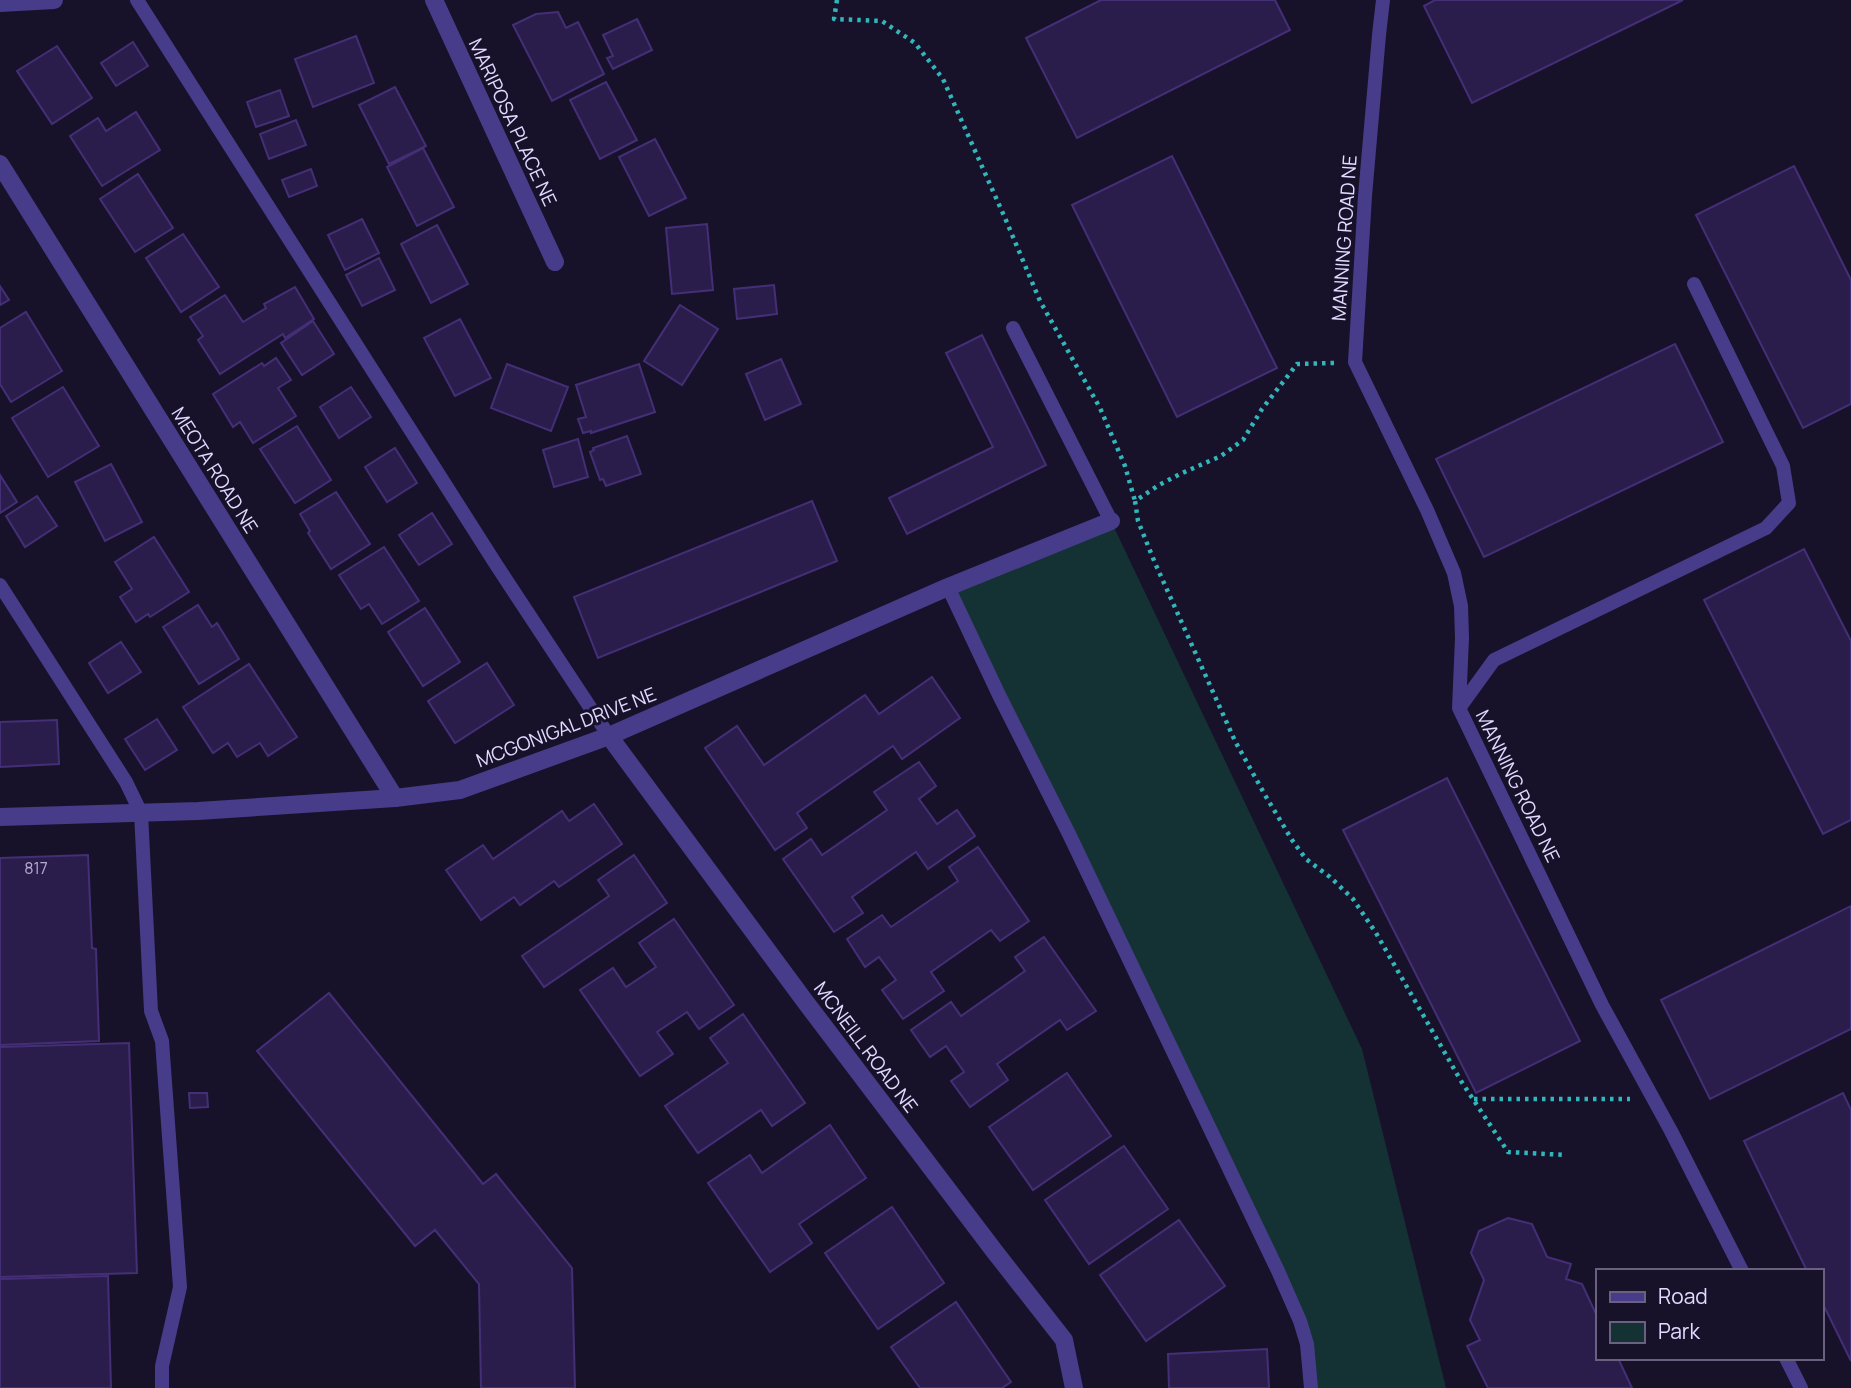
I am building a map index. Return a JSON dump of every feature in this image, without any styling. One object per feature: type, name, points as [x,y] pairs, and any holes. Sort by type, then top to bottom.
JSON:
[{"type":"street","points":[[0,3],[54,0]]},
{"type":"street","name":"MARIPOSA PLACE NE","points":[[434,0],[555,262]]},
{"type":"street","name":"MEOTA ROAD NE","points":[[0,164],[395,799]]},
{"type":"street","name":"MCGONIGAL DRIVE NE","points":[[0,817],[141,813],[395,799],[460,790],[609,736],[948,587],[1111,521]]},
{"type":"street","name":"MCNEILL ROAD NE","points":[[609,736],[804,1000],[1064,1340],[1074,1388]]},
{"type":"lane","points":[[137,0],[496,566],[609,736]]},
{"type":"lane","name":"MANNING ROAD NE","points":[[1384,0],[1365,197],[1354,362],[1427,510],[1454,573],[1461,606],[1459,708],[1602,1006],[1741,1269]]},
{"type":"lane","points":[[1459,708],[1494,660],[1766,528],[1789,503],[1783,466],[1694,284]]},
{"type":"lane","points":[[1013,328],[1111,521]]},
{"type":"lane","points":[[0,585],[126,782],[141,813],[151,1012],[162,1041],[180,1287],[162,1366],[162,1388]]},
{"type":"lane","points":[[948,587],[1278,1271],[1307,1344],[1311,1388]]},
{"type":"lane","points":[[1787,1360],[1801,1388]]},
{"type":"path","points":[[837,0],[835,19],[882,22],[915,43],[943,79],[1040,301],[1100,408],[1125,466],[1138,521],[1155,563],[1235,741],[1292,840],[1306,859],[1331,877],[1353,899],[1376,933],[1473,1099],[1508,1152],[1566,1155]]},
{"type":"path","points":[[1135,501],[1180,474],[1221,456],[1243,440],[1262,409],[1297,364],[1354,362]]},
{"type":"path","points":[[1473,1099],[1653,1099]]},
{"type":"green space","points":[[1111,521],[1362,1049],[1446,1388],[1311,1388],[1307,1344],[948,587]]},
{"type":"building","points":[[1101,0],[1275,0],[1290,30],[1077,138],[1026,38]]},
{"type":"building","points":[[1435,0],[1683,0],[1472,103],[1424,6]]},
{"type":"building","points":[[558,12],[566,28],[578,22],[604,74],[552,101],[513,25],[536,14]]},
{"type":"building","points":[[637,19],[652,50],[613,69],[607,58],[613,56],[603,35]]},
{"type":"building","points":[[356,36],[374,83],[313,107],[295,59]]},
{"type":"building","points":[[133,42],[148,66],[116,86],[101,63]]},
{"type":"building","points":[[57,46],[92,98],[52,124],[17,71]]},
{"type":"building","points":[[606,82],[637,140],[600,159],[570,100]]},
{"type":"building","points":[[395,87],[426,146],[389,164],[359,105]]},
{"type":"building","points":[[280,90],[289,116],[256,127],[247,102]]},
{"type":"building","points":[[136,112],[160,150],[102,186],[70,136],[98,118],[106,131]]},
{"type":"building","points":[[296,120],[306,145],[269,159],[260,134]]},
{"type":"building","points":[[655,139],[686,198],[649,216],[619,157]]},
{"type":"building","points":[[423,148],[454,207],[417,226],[387,167]]},
{"type":"building","points":[[1172,156],[1277,368],[1177,417],[1072,205]]},
{"type":"building","points":[[1794,166],[1851,280],[1851,404],[1803,428],[1696,215]]},
{"type":"building","points":[[311,169],[317,186],[289,197],[282,180]]},
{"type":"building","points":[[138,174],[173,228],[135,252],[100,199]]},
{"type":"building","points":[[362,219],[379,253],[345,270],[328,235]]},
{"type":"building","points":[[707,224],[713,290],[672,294],[666,228]]},
{"type":"building","points":[[437,225],[468,284],[431,303],[401,244]]},
{"type":"building","points":[[183,234],[219,287],[181,312],[146,258]]},
{"type":"building","points":[[379,258],[395,290],[362,306],[346,275]]},
{"type":"building","points":[[774,285],[777,314],[737,319],[734,289]]},
{"type":"building","points":[[0,286],[9,300],[0,305]]},
{"type":"building","points":[[295,287],[314,319],[285,338],[283,334],[220,374],[198,340],[203,336],[190,317],[225,295],[243,322],[266,308],[264,304]]},
{"type":"building","points":[[680,305],[718,329],[682,385],[644,361]]},
{"type":"building","points":[[26,312],[62,371],[11,402],[0,384],[0,328]]},
{"type":"building","points":[[460,319],[491,378],[455,396],[424,338]]},
{"type":"building","points":[[313,321],[334,354],[302,375],[281,343]]},
{"type":"building","points":[[982,335],[1046,465],[907,534],[889,498],[993,447],[946,353]]},
{"type":"building","points":[[1675,344],[1723,442],[1484,557],[1436,459]]},
{"type":"building","points":[[276,358],[291,380],[278,388],[296,416],[253,443],[240,422],[233,427],[213,394],[262,363],[264,366]]},
{"type":"building","points":[[781,359],[801,404],[765,420],[746,374]]},
{"type":"building","points":[[507,364],[568,387],[551,431],[491,408]]},
{"type":"building","points":[[639,364],[655,412],[591,433],[583,433],[578,419],[586,417],[576,385]]},
{"type":"building","points":[[63,387],[99,446],[48,477],[12,418]]},
{"type":"building","points":[[351,387],[371,417],[339,438],[320,407]]},
{"type":"building","points":[[297,426],[331,480],[295,503],[260,449]]},
{"type":"building","points":[[627,436],[641,474],[606,486],[603,479],[600,480],[590,452],[593,448]]},
{"type":"building","points":[[578,439],[588,477],[554,487],[543,450]]},
{"type":"building","points":[[395,448],[417,483],[387,502],[365,467]]},
{"type":"building","points":[[111,464],[142,522],[105,541],[75,482]]},
{"type":"building","points":[[0,475],[17,502],[0,513]]},
{"type":"building","points":[[336,492],[370,544],[331,569],[308,533],[310,531],[300,514]]},
{"type":"building","points":[[37,496],[57,526],[25,547],[6,516]]},
{"type":"building","points":[[812,501],[837,561],[598,658],[574,597]]},
{"type":"building","points":[[432,513],[452,544],[419,565],[399,535]]},
{"type":"building","points":[[154,537],[189,592],[150,617],[148,614],[136,622],[120,597],[132,589],[115,562]]},
{"type":"building","points":[[384,547],[419,601],[382,624],[369,604],[361,609],[339,575]]},
{"type":"building","points":[[1804,549],[1851,641],[1851,820],[1823,834],[1704,600]]},
{"type":"building","points":[[198,605],[212,627],[217,623],[239,659],[199,684],[163,627]]},
{"type":"building","points":[[425,608],[460,662],[423,686],[388,632]]},
{"type":"building","points":[[121,642],[141,672],[108,693],[89,663]]},
{"type":"building","points":[[487,663],[514,705],[455,743],[428,701]]},
{"type":"building","points":[[249,664],[297,737],[268,756],[260,743],[237,757],[228,743],[213,753],[183,707]]},
{"type":"building","points":[[932,677],[960,718],[902,759],[893,746],[797,813],[807,828],[775,850],[705,748],[737,726],[764,765],[865,695],[879,714]]},
{"type":"building","points":[[157,719],[177,750],[145,770],[125,739]]},
{"type":"building","points":[[57,720],[59,764],[0,767],[0,722]]},
{"type":"building","points":[[919,762],[936,786],[919,799],[937,824],[957,810],[975,836],[928,869],[916,852],[852,897],[863,913],[834,932],[783,859],[811,839],[822,855],[887,810],[874,792]]},
{"type":"building","points":[[1447,778],[1580,1041],[1476,1093],[1343,830]]},
{"type":"building","points":[[594,804],[622,844],[559,887],[554,881],[520,905],[514,897],[481,920],[446,870],[483,845],[493,859],[562,811],[569,821]]},
{"type":"building","points":[[978,847],[1029,921],[1000,941],[991,930],[931,972],[944,991],[903,1019],[882,990],[896,980],[879,957],[865,967],[847,939],[882,915],[891,927],[958,881],[949,867]]},
{"type":"building","points":[[88,855],[92,948],[96,949],[99,1041],[0,1045],[0,858]]},
{"type":"building","points":[[634,855],[667,903],[544,987],[522,956],[609,896],[598,880]]},
{"type":"building","points":[[1851,906],[1851,1029],[1710,1099],[1661,1000]]},
{"type":"building","points":[[674,919],[734,1005],[699,1029],[687,1012],[657,1032],[673,1054],[640,1076],[580,990],[613,968],[626,987],[656,967],[639,943]]},
{"type":"building","points":[[1044,937],[1096,1011],[1067,1030],[1060,1020],[997,1064],[1008,1080],[970,1107],[951,1081],[964,1072],[946,1046],[930,1057],[911,1030],[951,1002],[961,1016],[1025,971],[1015,957]]},
{"type":"building","points":[[329,993],[483,1184],[496,1174],[572,1268],[575,1388],[481,1388],[479,1284],[435,1230],[415,1246],[257,1051]]},
{"type":"building","points":[[743,1014],[805,1103],[772,1126],[761,1110],[698,1153],[665,1106],[728,1063],[710,1038]]},
{"type":"building","points":[[129,1043],[137,1273],[0,1277],[0,1047]]},
{"type":"building","points":[[1067,1073],[1111,1136],[1033,1190],[989,1127]]},
{"type":"building","points":[[189,1093],[207,1093],[208,1107],[190,1108]]},
{"type":"building","points":[[1843,1093],[1851,1110],[1851,1361],[1823,1304],[1823,1269],[1806,1269],[1744,1141]]},
{"type":"building","points":[[830,1125],[866,1178],[799,1224],[812,1243],[770,1272],[708,1183],[750,1155],[762,1173]]},
{"type":"building","points":[[1124,1146],[1168,1209],[1089,1264],[1045,1200]]},
{"type":"building","points":[[892,1207],[944,1283],[878,1329],[825,1253]]},
{"type":"building","points":[[1508,1218],[1532,1224],[1547,1257],[1571,1264],[1566,1279],[1582,1284],[1596,1314],[1596,1360],[1619,1360],[1632,1388],[1488,1388],[1467,1346],[1480,1340],[1470,1320],[1484,1280],[1471,1253],[1479,1231]]},
{"type":"building","points":[[1179,1220],[1225,1286],[1146,1341],[1100,1275]]},
{"type":"building","points":[[108,1276],[111,1388],[0,1388],[0,1279]]},
{"type":"building","points":[[956,1302],[1011,1382],[1002,1388],[920,1388],[891,1347]]},
{"type":"building","points":[[1267,1349],[1269,1388],[1169,1388],[1168,1354]]}]
